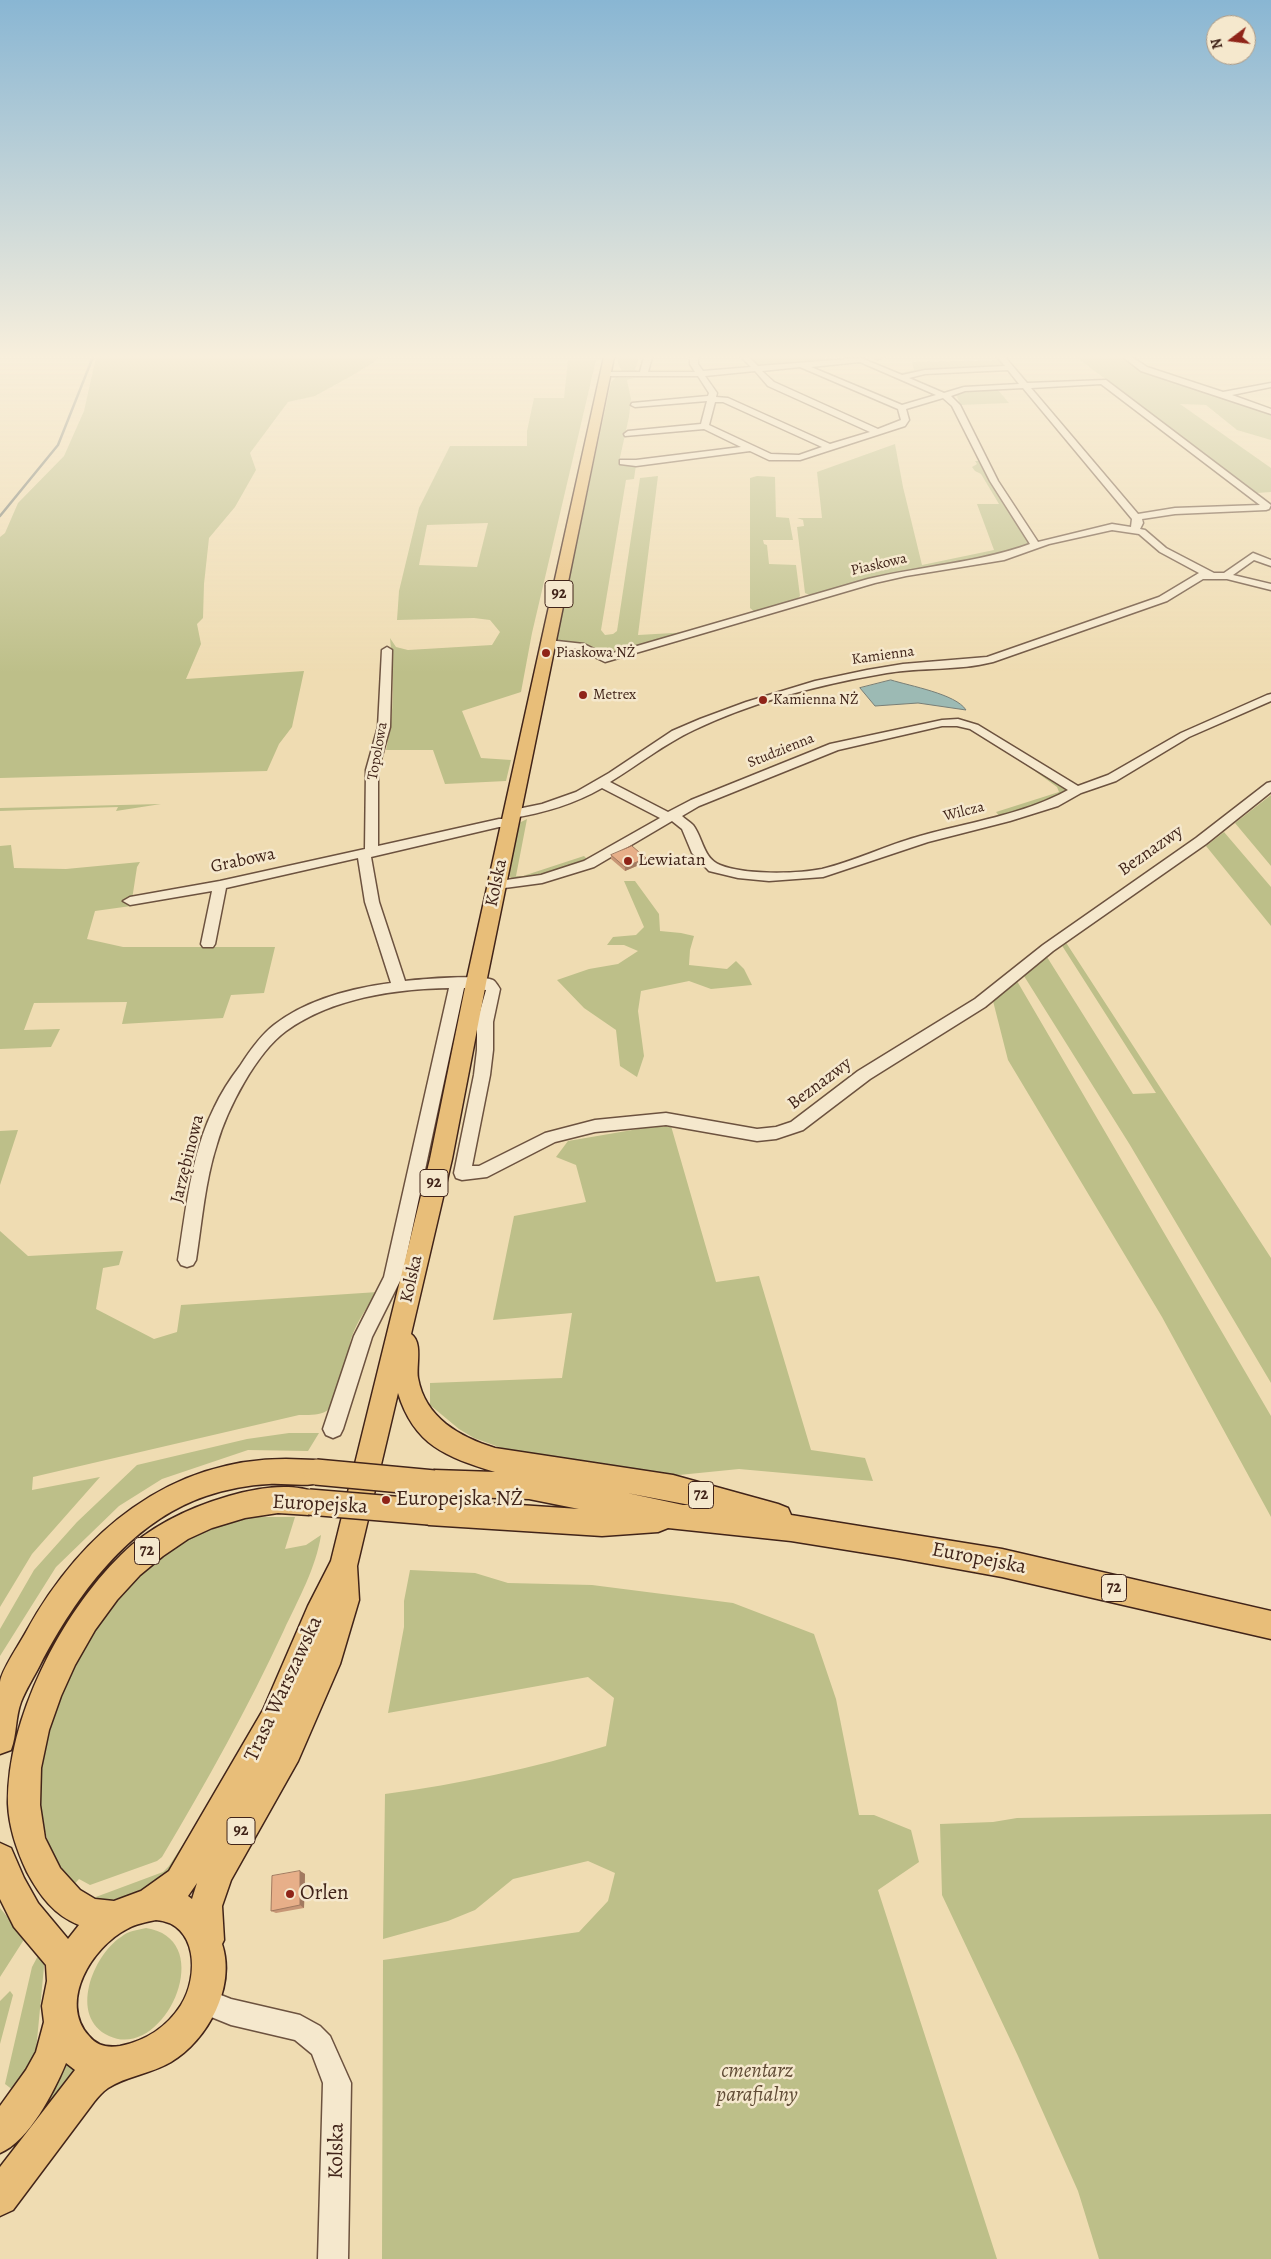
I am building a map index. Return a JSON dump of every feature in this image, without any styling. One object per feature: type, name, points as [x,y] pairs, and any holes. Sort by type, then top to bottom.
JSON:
[{"type":"main road","name":"Kolska","points":[[382,1409],[441,1159],[467,983],[497,885],[586,462]]},
{"type":"main road","name":"72","points":[[405,1312],[406,1379],[416,1410],[424,1421],[452,1444],[465,1451],[495,1460],[673,1488],[833,1534]]},
{"type":"main road","name":"Trasa Warszawska","points":[[149,1905],[180,1882],[259,1749],[286,1698],[318,1616],[344,1565],[382,1409]]},
{"type":"main road","name":"Europejska","points":[[0,1739],[3,1708],[38,1636],[64,1594],[80,1573],[106,1546],[142,1516],[177,1496],[236,1475],[279,1471],[316,1472],[434,1483],[529,1486],[683,1518],[833,1534],[995,1562],[1271,1625]]},
{"type":"main road","name":"Europejska","points":[[114,1917],[98,1916],[69,1903],[54,1886],[30,1839],[24,1791],[26,1761],[33,1731],[48,1691],[82,1627],[101,1598],[130,1564],[153,1546],[179,1529],[224,1511],[269,1501],[309,1502],[564,1522],[602,1523],[683,1518]]},
{"type":"main road","name":"Trasa Warszawska","points":[[209,1953],[206,1917],[209,1892],[217,1874],[287,1750],[320,1678],[345,1600],[344,1565]]},
{"type":"main road","points":[[0,1859],[12,1889],[26,1915],[63,1959],[64,1983]]},
{"type":"main road","name":"92","points":[[0,2135],[42,2079],[53,2056],[61,2022],[60,2003],[64,1983],[71,1963],[81,1948],[96,1931],[114,1917],[149,1905],[171,1906],[185,1912],[196,1922],[209,1953],[209,1977],[203,2001],[194,2018],[166,2046],[149,2056],[124,2063],[101,2073],[89,2081],[0,2197]]},
{"type":"main road","name":"92","points":[[61,2022],[72,2043],[83,2056],[102,2064],[124,2063]]},
{"type":"street","points":[[985,462],[994,481],[1035,545]]},
{"type":"street","points":[[1090,462],[1136,517],[1138,524],[1135,530]]},
{"type":"street","points":[[1136,517],[1175,511],[1266,507],[1266,505],[1210,462]]},
{"type":"street","name":"Piaskowa","points":[[548,643],[580,646],[605,659],[872,581],[906,573],[1004,557],[1035,545],[1109,527],[1135,530],[1148,535],[1168,553],[1210,575]]},
{"type":"street","points":[[1227,576],[1231,571],[1247,562],[1253,556],[1271,563]]},
{"type":"street","name":"Kamienna","points":[[510,819],[540,809],[602,783],[683,730],[746,706],[810,685],[894,669],[960,664],[994,658],[1163,598],[1197,578],[1210,575],[1227,576],[1271,587]]},
{"type":"street","name":"Topolowa","points":[[387,650],[384,727],[372,770],[367,854],[372,902],[400,987]]},
{"type":"street","name":"Wilcza","points":[[602,783],[670,816],[688,827],[699,853],[714,868],[738,874],[761,876],[810,875],[837,870],[923,839],[1028,812],[1054,803],[1077,790],[1112,778],[1185,735],[1271,697]]},
{"type":"street","name":"Studzienna","points":[[497,885],[534,881],[585,866],[696,802],[834,747],[950,722],[974,727],[1033,765],[1077,790]]},
{"type":"street","name":"Beznazwy","points":[[467,983],[489,984],[493,989],[485,1022],[485,1050],[482,1075],[462,1173],[481,1172],[536,1144],[568,1132],[623,1122],[666,1119],[748,1134],[776,1133],[797,1126],[810,1118],[864,1076],[980,1003],[1048,948],[1208,835],[1271,786]]},
{"type":"street","points":[[367,854],[510,819]]},
{"type":"street","name":"Grabowa","points":[[130,901],[220,885],[367,854]]},
{"type":"street","points":[[208,944],[220,885]]},
{"type":"street","points":[[333,1429],[364,1336],[393,1277],[467,983],[400,987]]},
{"type":"street","name":"Jarzębinowa","points":[[187,1260],[201,1174],[211,1138],[222,1109],[254,1058],[279,1028],[311,1010],[364,993],[400,987]]},
{"type":"street","name":"Kolska","points":[[203,2001],[231,2012],[300,2028],[311,2034],[322,2045],[337,2084],[333,2259]]},
{"type":"green space","points":[[58,462],[253,462],[256,470],[235,507],[209,538],[204,584],[203,618],[197,624],[201,644],[186,679],[304,671],[292,727],[279,744],[267,771],[0,778],[0,537],[5,533],[18,503]]},
{"type":"green space","points":[[442,462],[572,462],[532,633],[521,692],[462,711],[481,758],[511,760],[506,781],[445,784],[433,750],[386,750],[393,694],[390,638],[396,647],[408,650],[492,645],[500,632],[490,620],[474,618],[397,620],[399,591],[419,508]],"holes":[[[488,523],[477,567],[419,565],[427,525]]]},
{"type":"green space","points":[[594,462],[619,462],[623,466],[636,465],[634,479],[626,480],[601,630],[605,635],[613,634],[617,631],[640,478],[658,476],[638,635],[691,632],[611,655],[570,642],[556,640]]},
{"type":"green space","points":[[844,462],[898,462],[922,565],[994,550],[977,504],[999,504],[981,474],[972,467],[977,464],[976,462],[980,462],[1029,544],[1027,547],[812,596],[805,593],[797,527],[804,526],[803,520],[797,518],[822,518],[817,472]]},
{"type":"green space","points":[[1216,462],[1263,462],[1271,468],[1271,492],[1257,493]]},
{"type":"green space","points":[[757,476],[775,477],[776,517],[789,518],[793,540],[763,540],[764,544],[767,545],[769,564],[796,565],[800,596],[795,601],[756,613],[750,608],[750,478]]},
{"type":"green space","points":[[1032,769],[1065,788],[1064,796],[1000,817],[996,812],[1059,792],[1057,787]]},
{"type":"green space","points":[[1271,795],[1271,866],[1235,823]]},
{"type":"green space","points":[[161,804],[116,811],[118,807],[0,811],[0,808]]},
{"type":"green space","points":[[527,819],[516,876],[523,876],[584,856],[587,859],[591,856],[592,858],[564,869],[529,879],[511,878],[509,875],[519,823]]},
{"type":"green space","points":[[1224,832],[1271,887],[1271,926],[1206,846]]},
{"type":"green space","points":[[11,845],[14,868],[66,869],[140,862],[137,867],[131,906],[95,911],[87,939],[123,947],[275,947],[264,993],[231,995],[223,1018],[122,1024],[127,1002],[34,1003],[24,1030],[60,1029],[51,1047],[0,1049],[0,846]]},
{"type":"green space","points":[[624,881],[635,881],[659,914],[660,931],[694,936],[690,950],[689,965],[727,969],[736,961],[744,969],[752,985],[711,989],[689,981],[641,991],[638,1011],[644,1056],[637,1077],[620,1066],[616,1030],[584,1008],[557,980],[589,969],[618,964],[638,951],[624,945],[607,945],[613,937],[636,935],[644,927]]},
{"type":"green space","points":[[1065,941],[1271,1258],[1271,1383],[1130,1145],[1024,976],[1047,957],[1133,1094],[1156,1093],[1061,944]]},
{"type":"green space","points":[[1017,981],[1271,1416],[1271,1517],[1162,1317],[1008,1060],[993,1001]]},
{"type":"green space","points":[[671,1126],[716,1282],[759,1276],[811,1450],[865,1458],[873,1481],[739,1469],[669,1476],[510,1451],[474,1438],[459,1429],[430,1405],[430,1383],[562,1378],[572,1313],[493,1320],[514,1216],[586,1202],[576,1165],[556,1157],[568,1141],[644,1128]]},
{"type":"green space","points":[[18,1130],[0,1185],[0,1131]]},
{"type":"green space","points":[[0,1231],[28,1256],[123,1251],[119,1265],[103,1268],[96,1309],[154,1339],[177,1332],[181,1305],[378,1292],[353,1332],[337,1396],[329,1409],[323,1413],[299,1415],[33,1477],[32,1490],[100,1477],[32,1554],[0,1607]]},
{"type":"green space","points":[[289,1433],[319,1433],[308,1451],[248,1450],[162,1479],[119,1506],[56,1567],[0,1656],[0,1629],[34,1570],[77,1522],[137,1465],[247,1439]]},
{"type":"green space","points":[[251,1517],[295,1517],[285,1549],[306,1545],[321,1535],[311,1572],[256,1688],[195,1801],[162,1857],[157,1861],[90,1885],[79,1879],[71,1888],[53,1859],[40,1814],[39,1760],[61,1692],[99,1620],[127,1584],[179,1543],[226,1523]]},
{"type":"green space","name":"cmentarz parafialny","points":[[410,1570],[475,1573],[508,1583],[592,1585],[733,1603],[814,1634],[836,1699],[859,1815],[874,1815],[911,1830],[919,1862],[878,1890],[997,2259],[382,2259],[383,1960],[579,1932],[608,1901],[615,1873],[588,1861],[513,1879],[475,1910],[448,1921],[383,1939],[385,1794],[496,1774],[606,1746],[614,1698],[588,1677],[388,1713],[404,1627],[404,1601]]},
{"type":"green space","points":[[1271,1814],[1271,2259],[1099,2259],[1078,2191],[1018,2056],[942,1895],[940,1824],[993,1822],[1017,1818]]},
{"type":"green space","points":[[193,1829],[197,1831],[172,1874],[145,1890],[105,1902],[85,1901],[163,1872]]},
{"type":"green space","points":[[0,1908],[25,1938],[0,1977]]},
{"type":"green space","points":[[146,1928],[168,1937],[179,1953],[181,1974],[176,1996],[164,2016],[148,2032],[129,2039],[109,2036],[97,2027],[90,2015],[87,2001],[94,1971],[102,1957],[121,1937],[130,1932]]},
{"type":"green space","points":[[40,1952],[45,1956],[36,2051],[33,2063],[17,2093],[5,2084],[32,1967]]},
{"type":"green space","points":[[10,1991],[13,1995],[0,2044],[0,2001]]},
{"type":"green space","points":[[67,2058],[78,2068],[40,2118],[36,2112]]},
{"type":"water","points":[[891,680],[953,699],[966,710],[918,703],[875,706],[860,688]]},
{"type":"building","name":"Lewiatan","points":[[632,846],[646,858],[625,867],[611,855]]},
{"type":"building","name":"Orlen","points":[[300,1871],[300,1905],[271,1911],[272,1876]]},
{"type":"waterway","points":[[0,516],[44,462]]},
{"type":"place","name":"Piaskowa NŻ","points":[[546,653]]},
{"type":"place","name":"Metrex","points":[[583,695]]},
{"type":"place","name":"Kamienna NŻ","points":[[763,700]]},
{"type":"place","name":"Lewiatan","points":[[628,861]]},
{"type":"place","name":"Europejska NŻ","points":[[386,1500]]},
{"type":"place","name":"Orlen","points":[[290,1894]]}]
